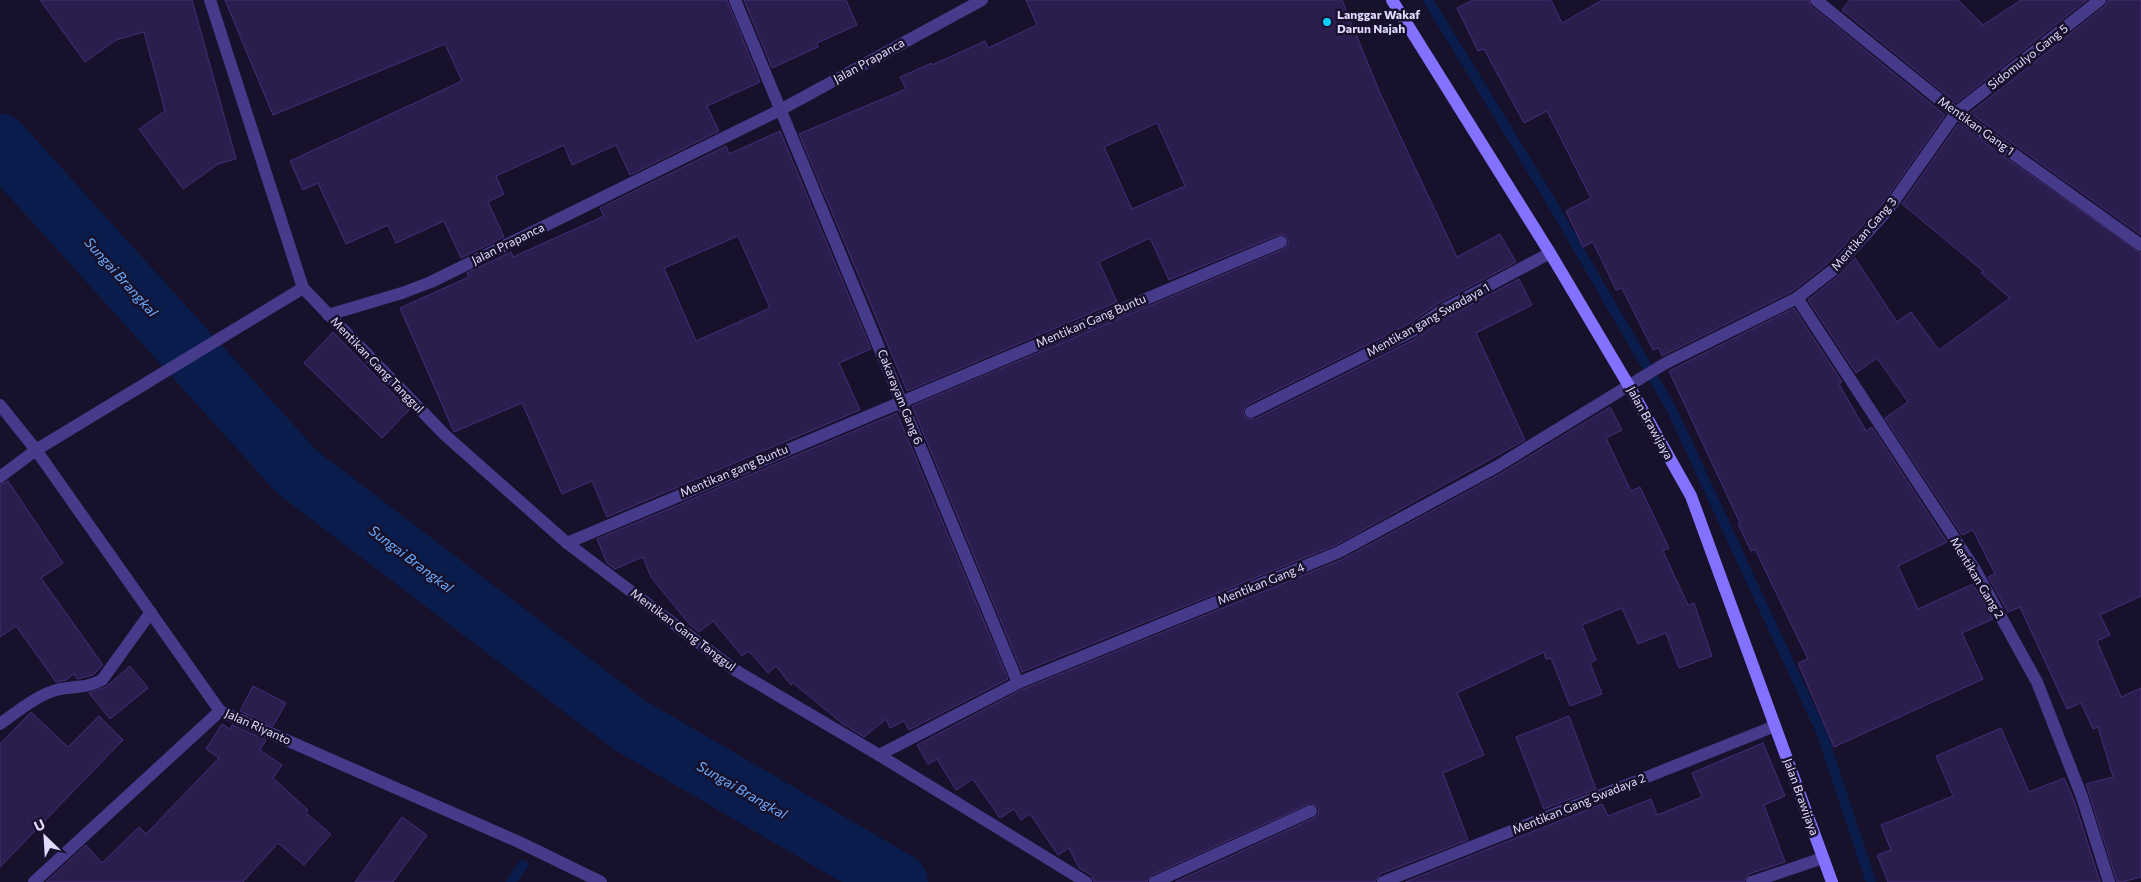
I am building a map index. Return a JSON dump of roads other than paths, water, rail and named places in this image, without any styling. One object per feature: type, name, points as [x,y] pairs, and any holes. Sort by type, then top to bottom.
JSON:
[{"type":"main road","name":"Jalan Brawijaya","points":[[1392,0],[1550,253],[1629,386],[1690,496],[1832,882]]},
{"type":"street","points":[[210,0],[304,288],[328,315]]},
{"type":"street","name":"Cakarayam Gang 6","points":[[735,0],[782,109],[1018,683]]},
{"type":"street","name":"Jalan Prapanca","points":[[328,315],[402,293],[431,282],[782,109],[982,0]]},
{"type":"street","name":"Mentikan Gang 1","points":[[1816,0],[1956,113],[2141,244]]},
{"type":"street","name":"Sidomulyo Gang 5","points":[[1956,113],[2100,0]]},
{"type":"street","name":"Mentikan Gang 3","points":[[1642,377],[1664,364],[1797,298],[1833,270],[1887,211],[1956,113]]},
{"type":"street","name":"Mentikan Gang Buntu","points":[[901,400],[1281,242]]},
{"type":"street","name":"Mentikan gang Swadaya 1","points":[[1251,412],[1411,332],[1441,311],[1550,253]]},
{"type":"street","points":[[0,477],[36,450],[100,410],[283,298],[304,288]]},
{"type":"street","name":"Mentikan Gang 2","points":[[1797,298],[1974,568],[2036,682],[2082,797],[2108,882]]},
{"type":"street","name":"Mentikan Gang Tanggul","points":[[328,315],[445,435],[567,543],[735,670],[879,754],[1086,882]]},
{"type":"street","name":"Mentikan Gang 4","points":[[879,754],[1018,683],[1339,552],[1496,467],[1642,377]]},
{"type":"street","name":"Mentikan gang Buntu","points":[[567,543],[901,400]]},
{"type":"street","name":"Jalan Riyanto","points":[[0,405],[36,450],[220,711],[521,843],[601,882]]},
{"type":"street","points":[[0,724],[42,696],[61,689],[92,686],[102,680],[151,612]]},
{"type":"street","points":[[34,882],[220,711]]},
{"type":"street","name":"Mentikan Gang Swadaya 2","points":[[1382,882],[1775,726]]},
{"type":"street","points":[[1155,882],[1311,811]]},
{"type":"street","points":[[1752,882],[1824,858]]},
{"type":"waterway","points":[[1428,0],[1546,193],[1672,410],[1822,734],[1871,882]]},
{"type":"waterway","name":"Sungai Brangkal","points":[[0,143],[297,472],[628,724],[899,882]]},
{"type":"waterway","points":[[511,882],[523,865]]},
{"type":"place","name":"Langgar Wakaf Darun Najah","points":[[1327,22]]}]
